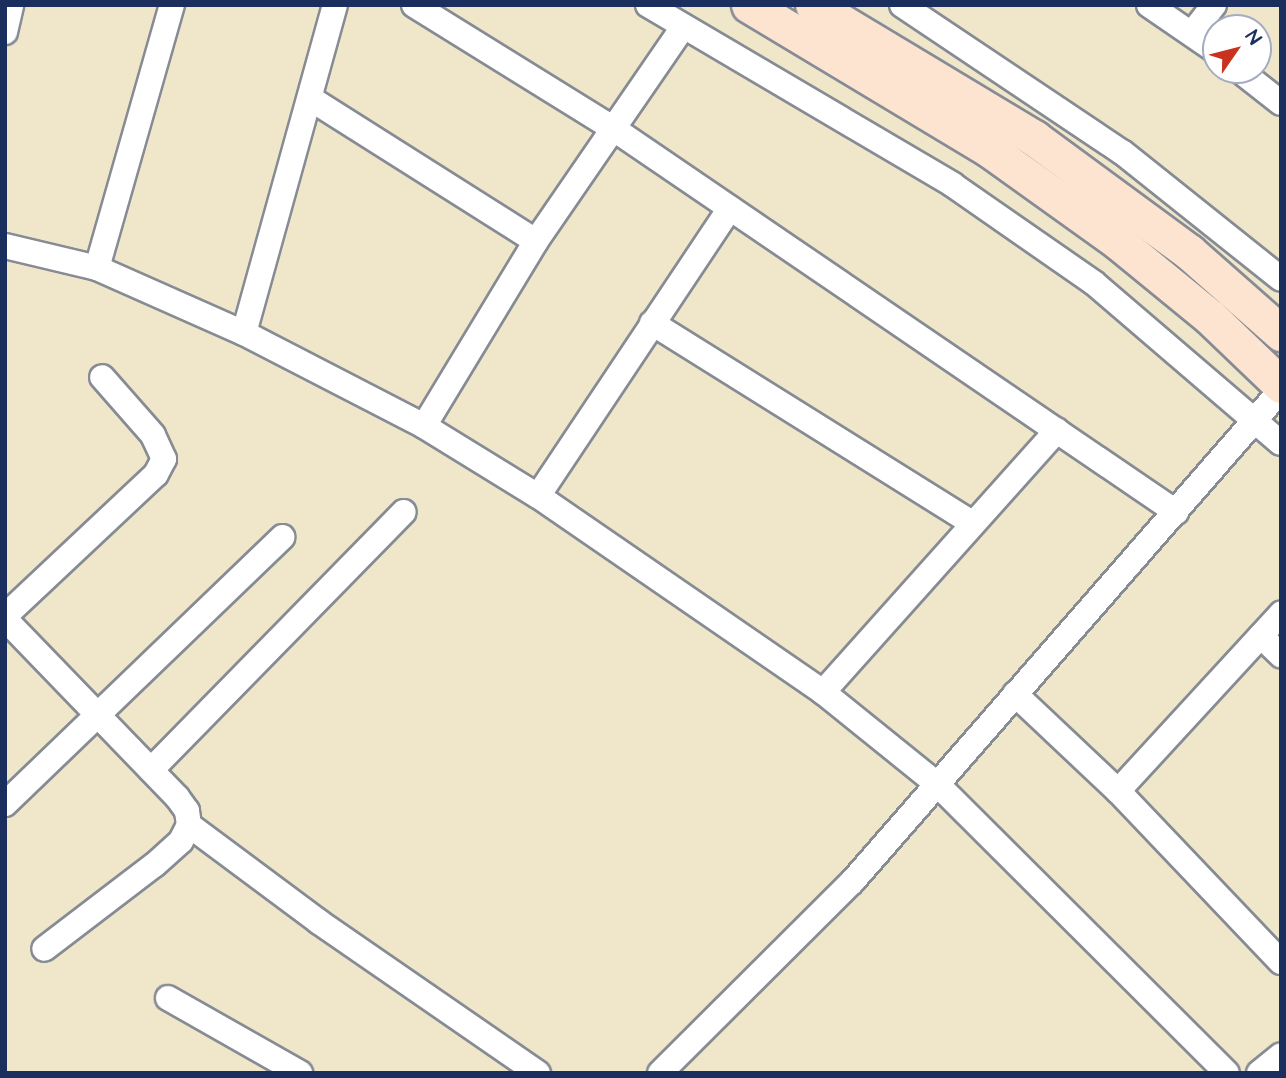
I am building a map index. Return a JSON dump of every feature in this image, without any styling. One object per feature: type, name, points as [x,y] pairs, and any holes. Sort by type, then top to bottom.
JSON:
[{"type":"street","points":[[5,32],[12,5]]},
{"type":"street","points":[[97,268],[172,5]]},
{"type":"street","points":[[244,333],[335,5]]},
{"type":"street","points":[[414,5],[611,127],[1176,512]]},
{"type":"street","points":[[648,5],[953,185],[1094,283],[1281,443]]},
{"type":"street","points":[[749,5],[990,150],[1117,241],[1209,317],[1281,385]]},
{"type":"street","points":[[813,5],[1068,162],[1189,252],[1281,333]]},
{"type":"street","points":[[902,5],[1122,152],[1281,279]]},
{"type":"street","points":[[1149,5],[1202,39]]},
{"type":"street","points":[[1193,32],[1214,5]]},
{"type":"street","points":[[424,426],[536,241],[611,127],[683,27]]},
{"type":"street","points":[[1257,84],[1281,103]]},
{"type":"street","points":[[310,99],[536,241]]},
{"type":"street","points":[[538,496],[730,208]]},
{"type":"street","points":[[5,246],[97,268],[244,333],[424,426],[538,496],[823,692],[937,784],[1227,1073]]},
{"type":"street","points":[[652,323],[972,523]]},
{"type":"street","points":[[44,948],[154,865],[181,841],[189,825],[187,811],[151,770],[5,617],[156,474],[163,460],[153,435],[102,377]]},
{"type":"street","points":[[660,1073],[852,882],[1281,390]]},
{"type":"street","points":[[823,692],[1057,430]]},
{"type":"street","points":[[151,770],[404,512]]},
{"type":"street","points":[[5,804],[282,537]]},
{"type":"street","points":[[1118,791],[1281,614]]},
{"type":"street","points":[[1261,636],[1281,655]]},
{"type":"street","points":[[1015,694],[1118,791],[1281,962]]},
{"type":"street","points":[[189,825],[319,922],[538,1073]]},
{"type":"street","points":[[168,998],[299,1073]]},
{"type":"street","points":[[1259,1073],[1281,1055]]}]
